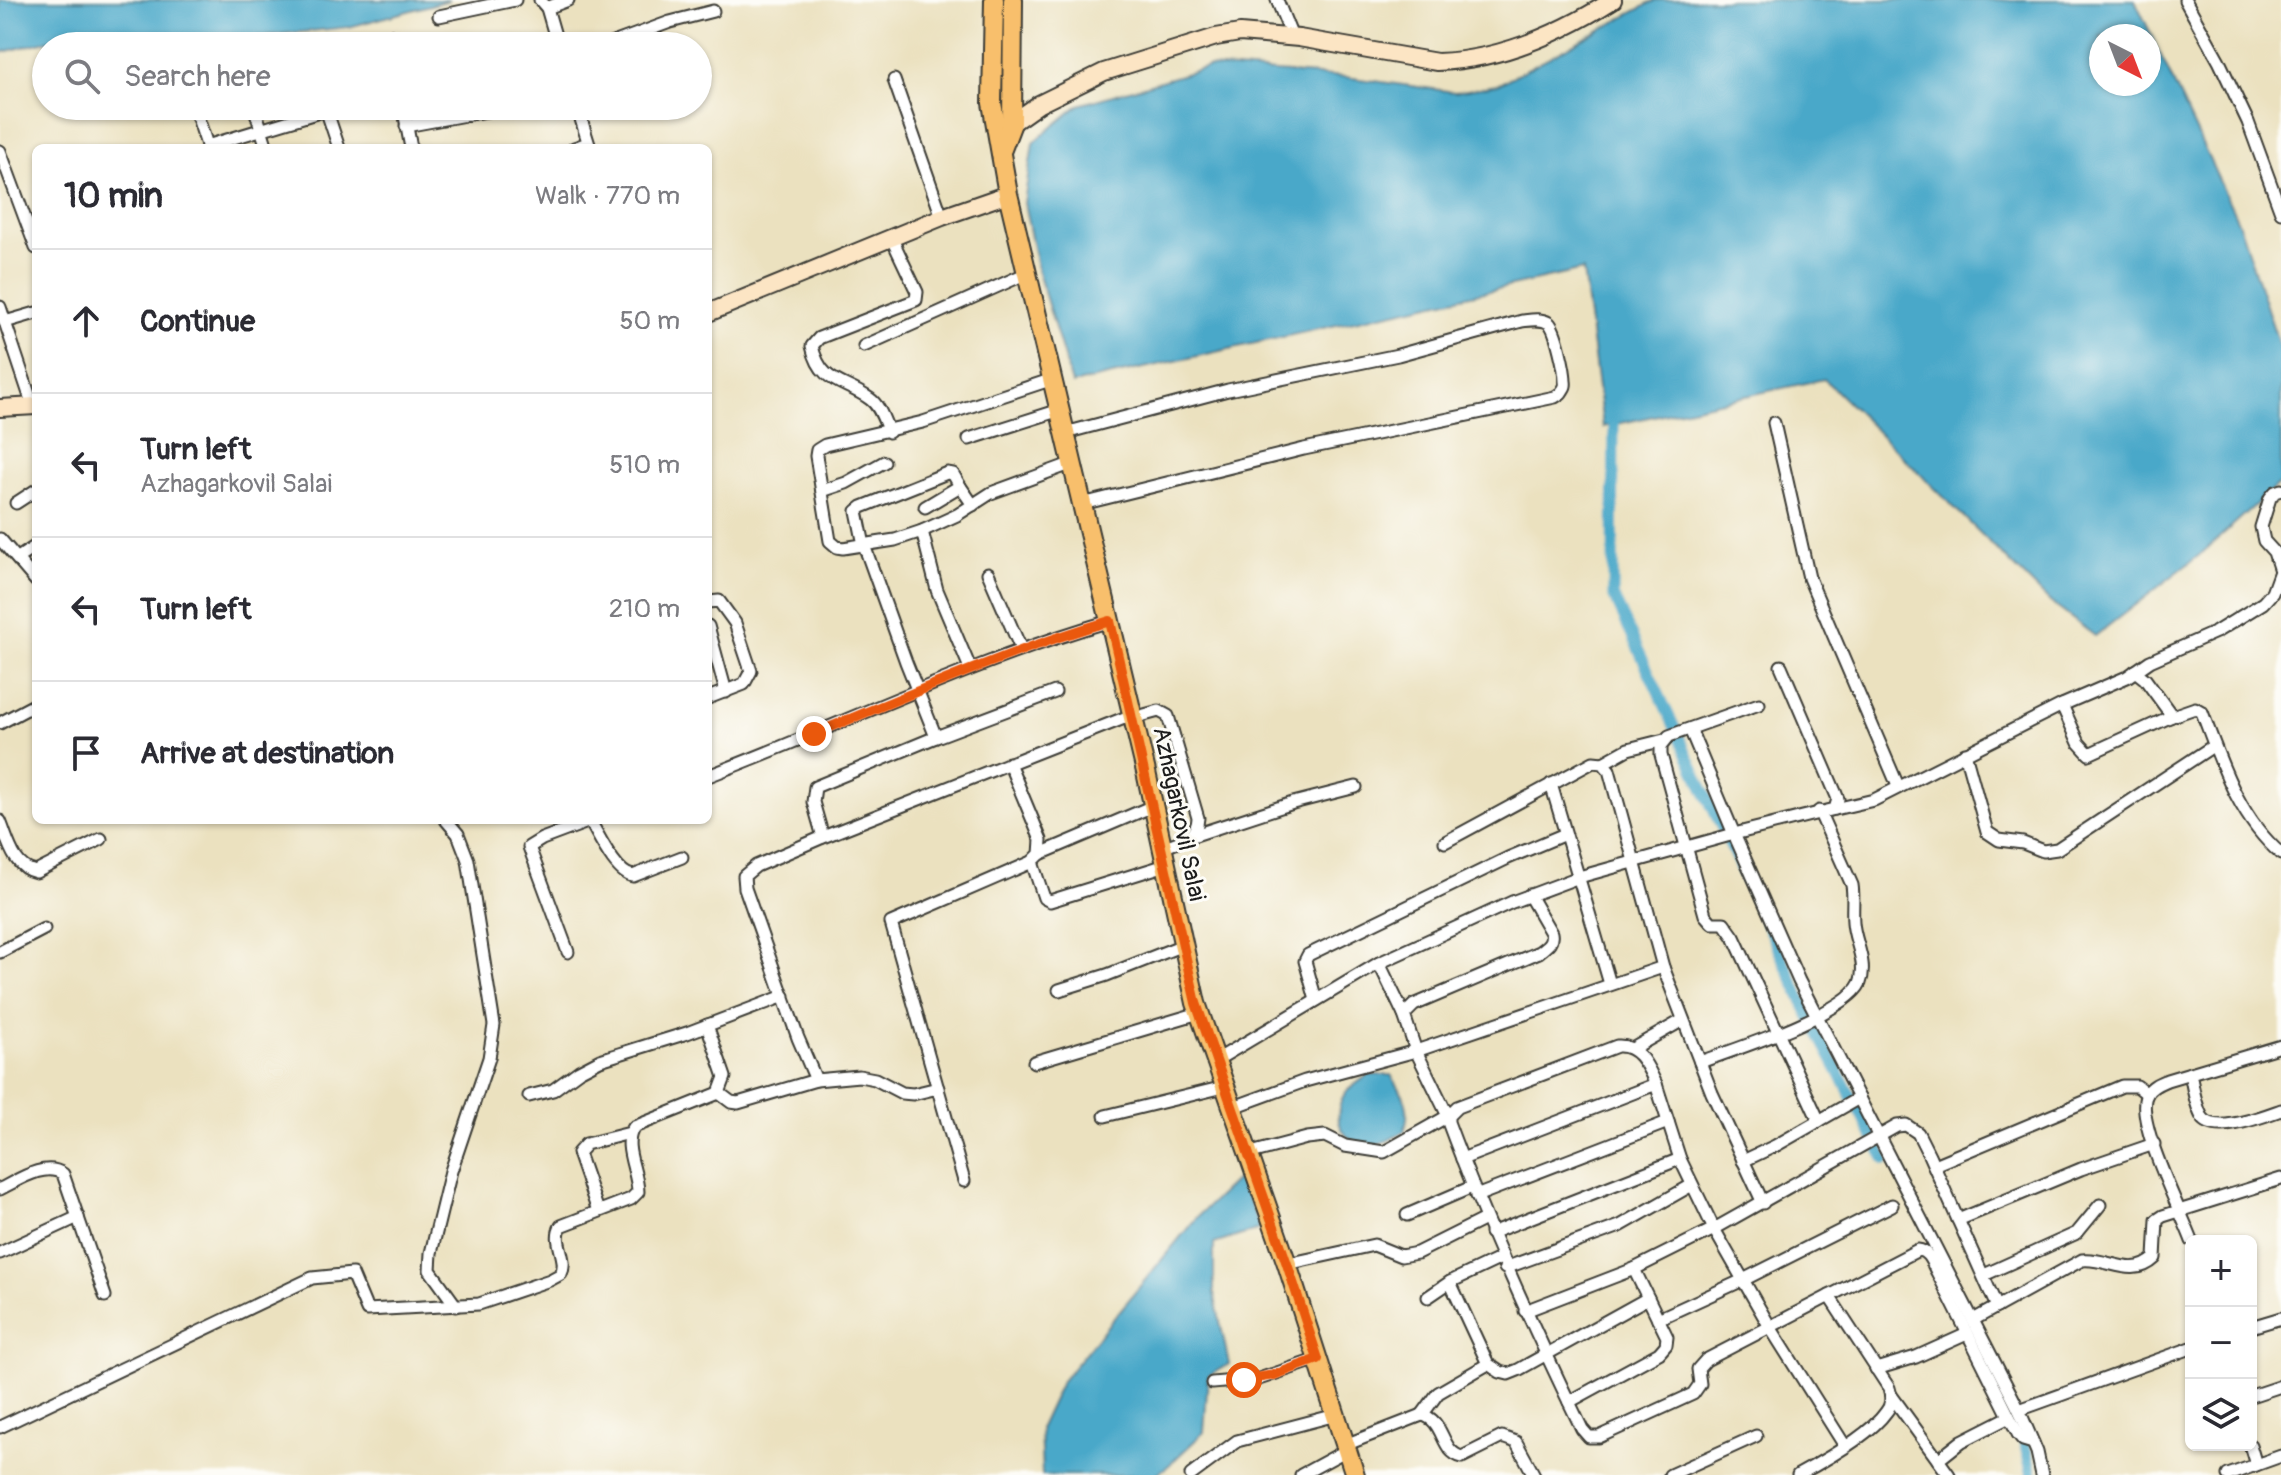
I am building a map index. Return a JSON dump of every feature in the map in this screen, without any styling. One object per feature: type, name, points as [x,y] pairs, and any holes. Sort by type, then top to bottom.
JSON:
[{"type":"main road","name":"Azhagarkovil Salai","points":[[994,0],[992,103],[1004,125]]},
{"type":"main road","name":"Azhagarkovil Salai","points":[[1013,0],[1001,152],[1025,274],[1133,716],[1199,1013],[1287,1264],[1355,1475]]},
{"type":"main road","points":[[1004,125],[1073,85],[1104,72],[1240,33],[1292,37],[1437,62],[1463,61],[1507,50],[1561,29],[1613,0]]},
{"type":"main road","points":[[712,311],[891,237],[1008,194]]},
{"type":"main road","points":[[0,408],[32,406]]},
{"type":"street","points":[[439,16],[515,0]]},
{"type":"street","points":[[553,32],[543,4],[568,0]]},
{"type":"street","points":[[1277,0],[1292,37]]},
{"type":"street","points":[[2185,0],[2248,122],[2281,212]]},
{"type":"street","points":[[643,32],[713,11]]},
{"type":"street","points":[[894,80],[942,217]]},
{"type":"street","points":[[199,120],[207,144]]},
{"type":"street","points":[[259,120],[266,144]]},
{"type":"street","points":[[218,144],[291,120]]},
{"type":"street","points":[[330,120],[338,144]]},
{"type":"street","points":[[405,120],[410,144]]},
{"type":"street","points":[[406,126],[438,120]]},
{"type":"street","points":[[581,120],[588,144]]},
{"type":"street","points":[[0,151],[32,237]]},
{"type":"street","points":[[889,432],[880,411],[868,397],[829,379],[812,346],[819,338],[916,300],[917,292],[891,237]]},
{"type":"street","points":[[864,346],[1025,274]]},
{"type":"street","points":[[0,307],[32,400]]},
{"type":"street","points":[[5,322],[32,314]]},
{"type":"street","points":[[1065,433],[1228,390],[1398,355],[1522,321],[1546,321],[1555,334],[1566,382],[1561,393],[1555,397],[1304,449],[1082,504]]},
{"type":"street","points":[[1053,379],[889,432],[825,445],[817,450],[833,545],[843,548],[864,545],[895,540],[922,531],[957,515],[991,493],[1073,463]]},
{"type":"street","points":[[969,439],[1060,410]]},
{"type":"street","points":[[1774,423],[1809,578],[1898,786]]},
{"type":"street","points":[[822,491],[846,483],[884,462]]},
{"type":"street","points":[[936,737],[906,662],[856,515],[859,509],[947,473],[953,474],[973,505]]},
{"type":"street","points":[[925,507],[960,486]]},
{"type":"street","points":[[1215,1061],[1379,963],[1529,895],[1686,846],[1819,811],[1863,804],[2135,671],[2157,657],[2216,632],[2263,603],[2272,593],[2280,571],[2274,552],[2264,541],[2261,527],[2270,498],[2281,490]]},
{"type":"street","points":[[16,503],[32,493]]},
{"type":"street","points":[[922,531],[937,590],[970,668]]},
{"type":"street","points":[[0,539],[32,576]]},
{"type":"street","points":[[18,558],[32,549]]},
{"type":"street","points":[[988,573],[1021,649]]},
{"type":"street","points":[[712,602],[719,601],[732,616],[751,671],[744,684],[712,697]]},
{"type":"street","points":[[712,774],[970,668],[1110,621]]},
{"type":"street","points":[[712,641],[726,692]]},
{"type":"street","points":[[1781,666],[1838,799],[1835,809]]},
{"type":"street","points":[[2135,671],[2145,679],[2172,716]]},
{"type":"street","points":[[823,837],[813,802],[815,787],[1055,692]]},
{"type":"street","points":[[1445,842],[1593,762],[1603,763],[1628,749],[1759,704]]},
{"type":"street","points":[[2062,705],[2079,743],[2089,754],[2172,716],[2198,708],[2236,796],[2281,854]]},
{"type":"street","points":[[0,723],[32,706]]},
{"type":"street","points":[[816,1080],[745,888],[744,876],[756,866],[1009,763],[1133,716],[1159,711],[1168,716],[1198,818],[1196,831],[1164,856],[1050,901],[1044,898],[1036,858],[1041,840],[1009,763]]},
{"type":"street","points":[[1686,730],[1727,836],[1812,1017],[1874,1140],[1973,1320],[2014,1414]]},
{"type":"street","points":[[1666,738],[1661,755],[1705,915],[1712,923],[1724,923],[1729,928],[1819,1121]]},
{"type":"street","points":[[1965,753],[1987,832],[1999,840],[2049,851],[2057,849],[2213,746]]},
{"type":"street","points":[[1603,763],[1609,770],[1663,967],[1700,1062],[1763,1203]]},
{"type":"street","points":[[1551,784],[1610,984]]},
{"type":"street","points":[[1192,836],[1293,803],[1356,787]]},
{"type":"street","points":[[964,1181],[891,923],[1153,806]]},
{"type":"street","points":[[1700,1062],[1779,1033],[1812,1017],[1851,994],[1859,984],[1862,972],[1853,924],[1852,885],[1819,811]]},
{"type":"street","points":[[0,821],[19,864],[26,870],[36,872],[101,839]]},
{"type":"street","points":[[449,824],[458,834],[468,860],[494,1025],[489,1058],[451,1171],[431,1253],[430,1270],[452,1306]]},
{"type":"street","points":[[568,952],[529,847],[581,824]]},
{"type":"street","points":[[593,824],[618,867],[627,875],[633,876],[682,857]]},
{"type":"street","points":[[1316,1000],[1305,961],[1308,955],[1508,858],[1565,834]]},
{"type":"street","points":[[1404,1015],[1414,1005],[1539,952],[1549,944],[1551,933],[1529,895]]},
{"type":"street","points":[[0,952],[44,929]]},
{"type":"street","points":[[1059,990],[1183,945]]},
{"type":"street","points":[[1379,963],[1404,1015],[1416,1051],[1448,1116],[1503,1263],[1582,1429],[1589,1437],[1599,1437],[1693,1394],[1700,1384],[1698,1369],[1706,1360],[1909,1253],[1923,1251],[2014,1414],[2042,1475]]},
{"type":"street","points":[[1231,1108],[1305,1081],[1416,1051],[1663,967]]},
{"type":"street","points":[[529,1096],[553,1090],[600,1060],[784,996]]},
{"type":"street","points":[[1034,1062],[1199,1013]]},
{"type":"street","points":[[1632,1049],[1683,1020]]},
{"type":"street","points":[[0,1427],[312,1278],[352,1274],[367,1310],[479,1304],[561,1274],[564,1263],[558,1231],[568,1222],[631,1199],[638,1192],[628,1143],[634,1127],[719,1093],[725,1077],[707,1025]]},
{"type":"street","points":[[1247,1154],[1325,1136],[1345,1146],[1384,1152],[1448,1116],[1457,1107],[1624,1045],[1643,1059],[1656,1084],[1680,1159],[1714,1229],[1770,1327],[1845,1446]]},
{"type":"street","points":[[2190,1235],[2154,1144],[2144,1105],[2147,1094],[2153,1087],[2190,1073],[2281,1046]]},
{"type":"street","points":[[2190,1073],[2199,1110],[2203,1120],[2210,1124],[2236,1124],[2281,1110]]},
{"type":"street","points":[[719,1093],[738,1103],[816,1080],[859,1076],[875,1079],[902,1093],[913,1094],[938,1088]]},
{"type":"street","points":[[1462,1159],[1656,1084]]},
{"type":"street","points":[[1934,1165],[2122,1086],[2137,1086],[2147,1094]]},
{"type":"street","points":[[1105,1116],[1224,1087]]},
{"type":"street","points":[[1743,1161],[1854,1101]]},
{"type":"street","points":[[1407,1215],[1668,1122]]},
{"type":"street","points":[[1525,1311],[1634,1269],[1763,1203],[1897,1126],[1906,1125],[1918,1133],[1934,1165],[1997,1307]]},
{"type":"street","points":[[598,1211],[578,1153],[586,1144],[630,1133]]},
{"type":"street","points":[[1958,1220],[2081,1169],[2154,1144]]},
{"type":"street","points":[[1491,1233],[1680,1159]]},
{"type":"street","points":[[0,1189],[44,1170],[57,1170],[63,1174],[105,1296]]},
{"type":"street","points":[[1973,1320],[2082,1260],[2128,1268],[2149,1264],[2155,1258],[2157,1220],[2163,1216],[2281,1179]]},
{"type":"street","points":[[1428,1297],[1450,1282],[1620,1226],[1692,1185]]},
{"type":"street","points":[[1658,1319],[1892,1205]]},
{"type":"street","points":[[1984,1275],[2077,1233],[2100,1205]]},
{"type":"street","points":[[0,1253],[78,1217]]},
{"type":"street","points":[[1287,1264],[1374,1245],[1401,1256],[1417,1253],[1485,1219]]},
{"type":"street","points":[[1569,1402],[1659,1353],[1666,1345],[1667,1337],[1634,1269]]},
{"type":"street","points":[[1450,1282],[1488,1364],[1508,1374],[1648,1298]]},
{"type":"street","points":[[1829,1296],[1891,1395],[1944,1468]]},
{"type":"street","points":[[2257,1325],[2281,1318]]},
{"type":"street","points":[[1876,1369],[1916,1357],[1967,1334]]},
{"type":"street","points":[[1932,1475],[1944,1468],[1962,1441],[2014,1414],[2185,1350]]},
{"type":"street","points":[[1212,1383],[1259,1379],[1318,1359]]},
{"type":"street","points":[[1301,1475],[1346,1447],[1422,1415],[1438,1393],[1488,1364]]},
{"type":"street","points":[[2257,1394],[2281,1386]]},
{"type":"street","points":[[1798,1475],[1812,1472],[1887,1412],[1891,1395]]},
{"type":"street","points":[[1191,1475],[1237,1441],[1336,1415]]},
{"type":"street","points":[[1422,1415],[1436,1423],[1451,1453],[1456,1456],[1462,1457],[1502,1437],[1516,1442],[1534,1475]]},
{"type":"street","points":[[1670,1475],[1756,1436]]},
{"type":"street","points":[[2252,1451],[2256,1465]]},
{"type":"street","points":[[2228,1475],[2281,1456]]},
{"type":"water","points":[[0,0],[449,0],[349,27],[301,32],[32,32],[32,45],[0,53]]},
{"type":"water","points":[[1656,0],[2135,0],[2146,24],[2089,24],[2089,96],[2161,96],[2161,56],[2238,221],[2281,351],[2281,482],[2202,553],[2095,636],[2050,602],[1824,379],[1603,427],[1583,270],[1072,384],[1038,272],[1024,203],[1033,143],[1079,105],[1208,67],[1345,77],[1455,92],[1497,85]]},
{"type":"water","points":[[1368,1075],[1391,1075],[1407,1109],[1404,1132],[1375,1145],[1365,1145],[1348,1137],[1338,1114],[1346,1092]]},
{"type":"water","points":[[1240,1176],[1260,1229],[1214,1244],[1214,1293],[1229,1364],[1208,1376],[1204,1432],[1155,1475],[1042,1475],[1040,1427],[1061,1382],[1197,1217]]},
{"type":"waterway","points":[[1614,411],[1613,595],[1812,1022],[1885,1160]]},
{"type":"waterway","points":[[2022,1433],[2032,1475]]},
{"type":"route","points":[[814,734],[975,666],[1042,641],[1110,621],[1196,1003],[1318,1359],[1274,1375],[1244,1380]]}]
